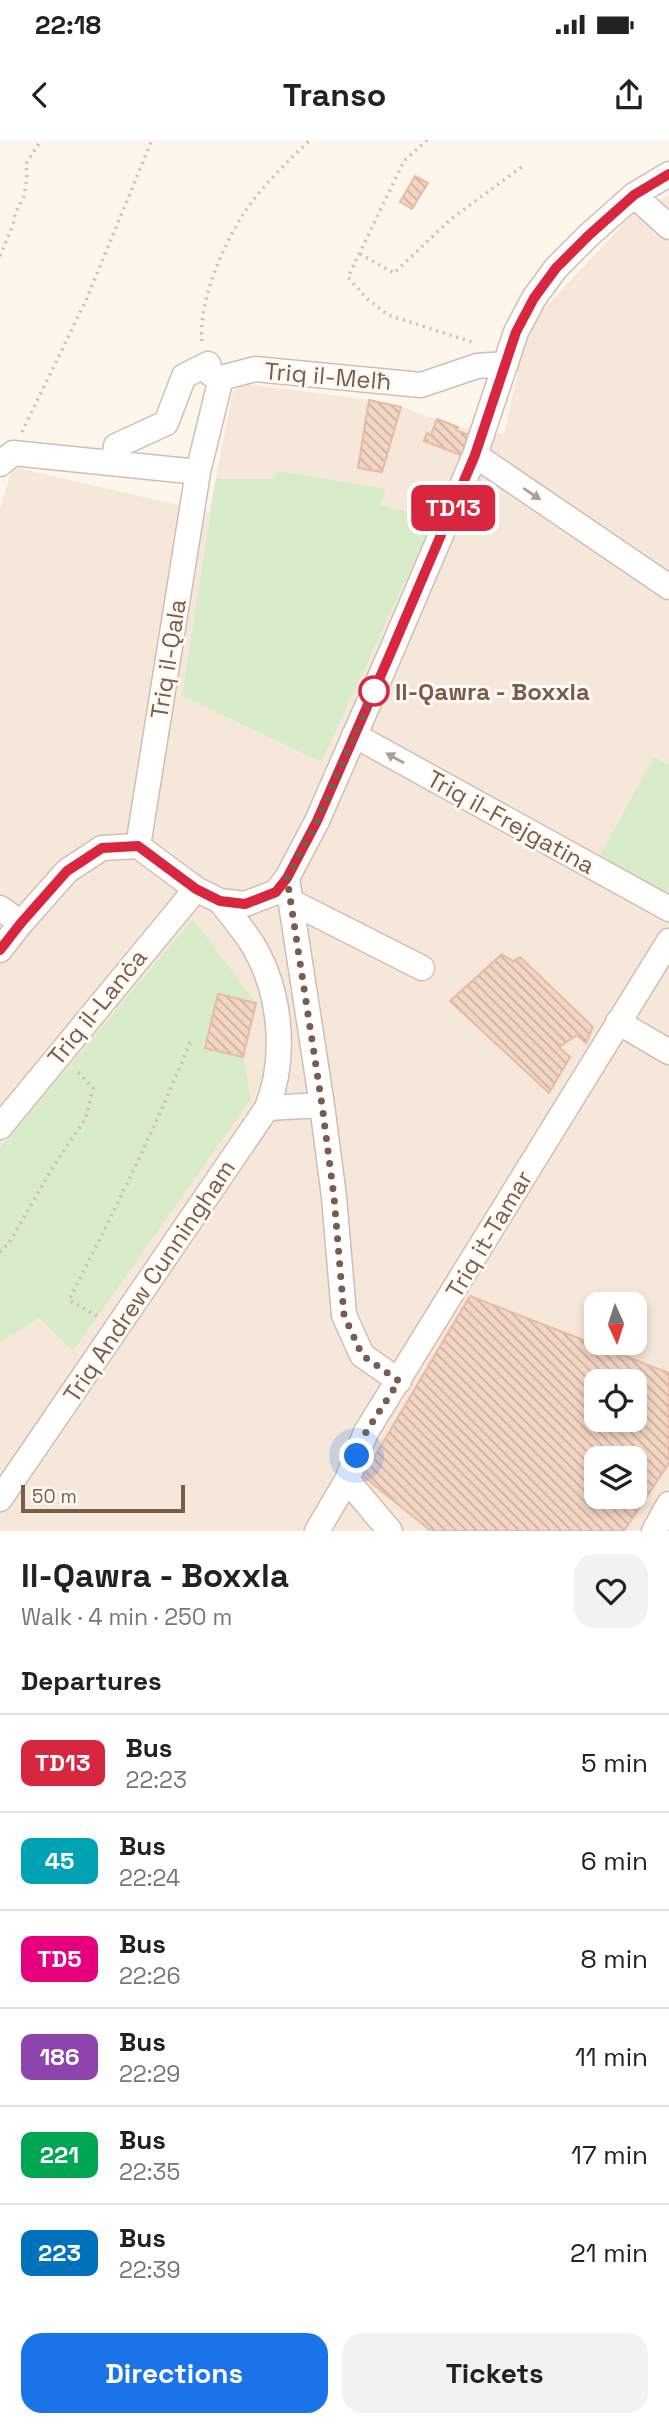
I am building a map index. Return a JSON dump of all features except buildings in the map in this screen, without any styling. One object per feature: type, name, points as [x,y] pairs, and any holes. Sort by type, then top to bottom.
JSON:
[{"type":"street","points":[[399,1381],[362,1355],[344,1315],[334,1197],[289,890],[475,455],[516,332],[534,298],[556,268],[634,195],[669,174]]},
{"type":"street","points":[[634,195],[669,227]]},
{"type":"street","name":"Triq il-Melħ","points":[[214,371],[255,369],[421,384],[477,366],[506,364]]},
{"type":"street","points":[[6,458],[113,463],[198,472],[214,371],[184,376],[166,423],[116,446],[113,463]]},
{"type":"street","points":[[475,455],[669,587]]},
{"type":"street","name":"Triq il-Qala","points":[[138,846],[198,472]]},
{"type":"street","name":"Triq il-Frejgatina","points":[[354,736],[669,909]]},
{"type":"street","points":[[0,950],[67,871],[102,848],[138,846],[196,889],[220,901],[245,904],[289,890],[422,968]]},
{"type":"street","name":"Triq il-Lanċa","points":[[0,1126],[196,889]]},
{"type":"street","name":"Triq Andrew Cunningham","points":[[0,1499],[267,1108],[273,1093],[278,1043],[275,1004],[268,976],[253,946],[220,901]]},
{"type":"street","points":[[0,908],[21,923]]},
{"type":"street","name":"Triq it-Tamar","points":[[317,1531],[348,1480],[366,1432],[669,941]]},
{"type":"street","points":[[618,1022],[669,1052]]},
{"type":"street","points":[[267,1108],[322,1105]]},
{"type":"street","points":[[348,1480],[390,1531]]},
{"type":"street","points":[[654,1531],[669,1504]]},
{"type":"path","points":[[0,256],[24,196],[26,164],[41,140]]},
{"type":"path","points":[[6,458],[87,298],[152,140]]},
{"type":"path","points":[[214,371],[202,352],[200,327],[206,300],[224,253],[244,213],[286,163],[310,140]]},
{"type":"path","points":[[427,140],[404,161],[348,276],[366,298],[388,314],[475,341],[477,366]]},
{"type":"path","points":[[360,254],[394,273],[451,219],[523,166]]},
{"type":"path","points":[[117,1327],[69,1300],[158,1119],[191,1040]]},
{"type":"path","points":[[0,1252],[9,1243],[53,1167],[86,1118],[93,1088],[60,1052]]},
{"type":"shaded area","points":[[669,195],[669,1531],[0,1531],[0,508],[13,467],[209,512],[233,391],[246,384],[369,400],[401,407],[458,427],[504,434],[528,326],[631,216]]},
{"type":"green space","points":[[276,471],[386,489],[380,505],[434,519],[321,762],[182,695],[216,479],[273,479]]},
{"type":"green space","points":[[654,757],[669,765],[669,898],[598,859]]},
{"type":"green space","points":[[193,919],[256,1003],[218,994],[205,1048],[243,1057],[251,1099],[73,1351],[39,1318],[0,1342],[0,1148]]},
{"type":"bus line","name":"TD13","points":[[0,950],[67,871],[102,848],[138,846],[196,889],[220,901],[245,904],[276,892],[287,878],[317,821],[391,652],[475,455],[516,332],[534,298],[556,268],[589,235],[634,195],[669,174]]},
{"type":"place","name":"Il-Qawra - Boxxla","points":[[374,691]]},
{"type":"route","points":[[357,1456],[366,1432],[399,1381],[362,1355],[344,1315],[334,1197],[287,878],[317,821],[374,691]]}]
